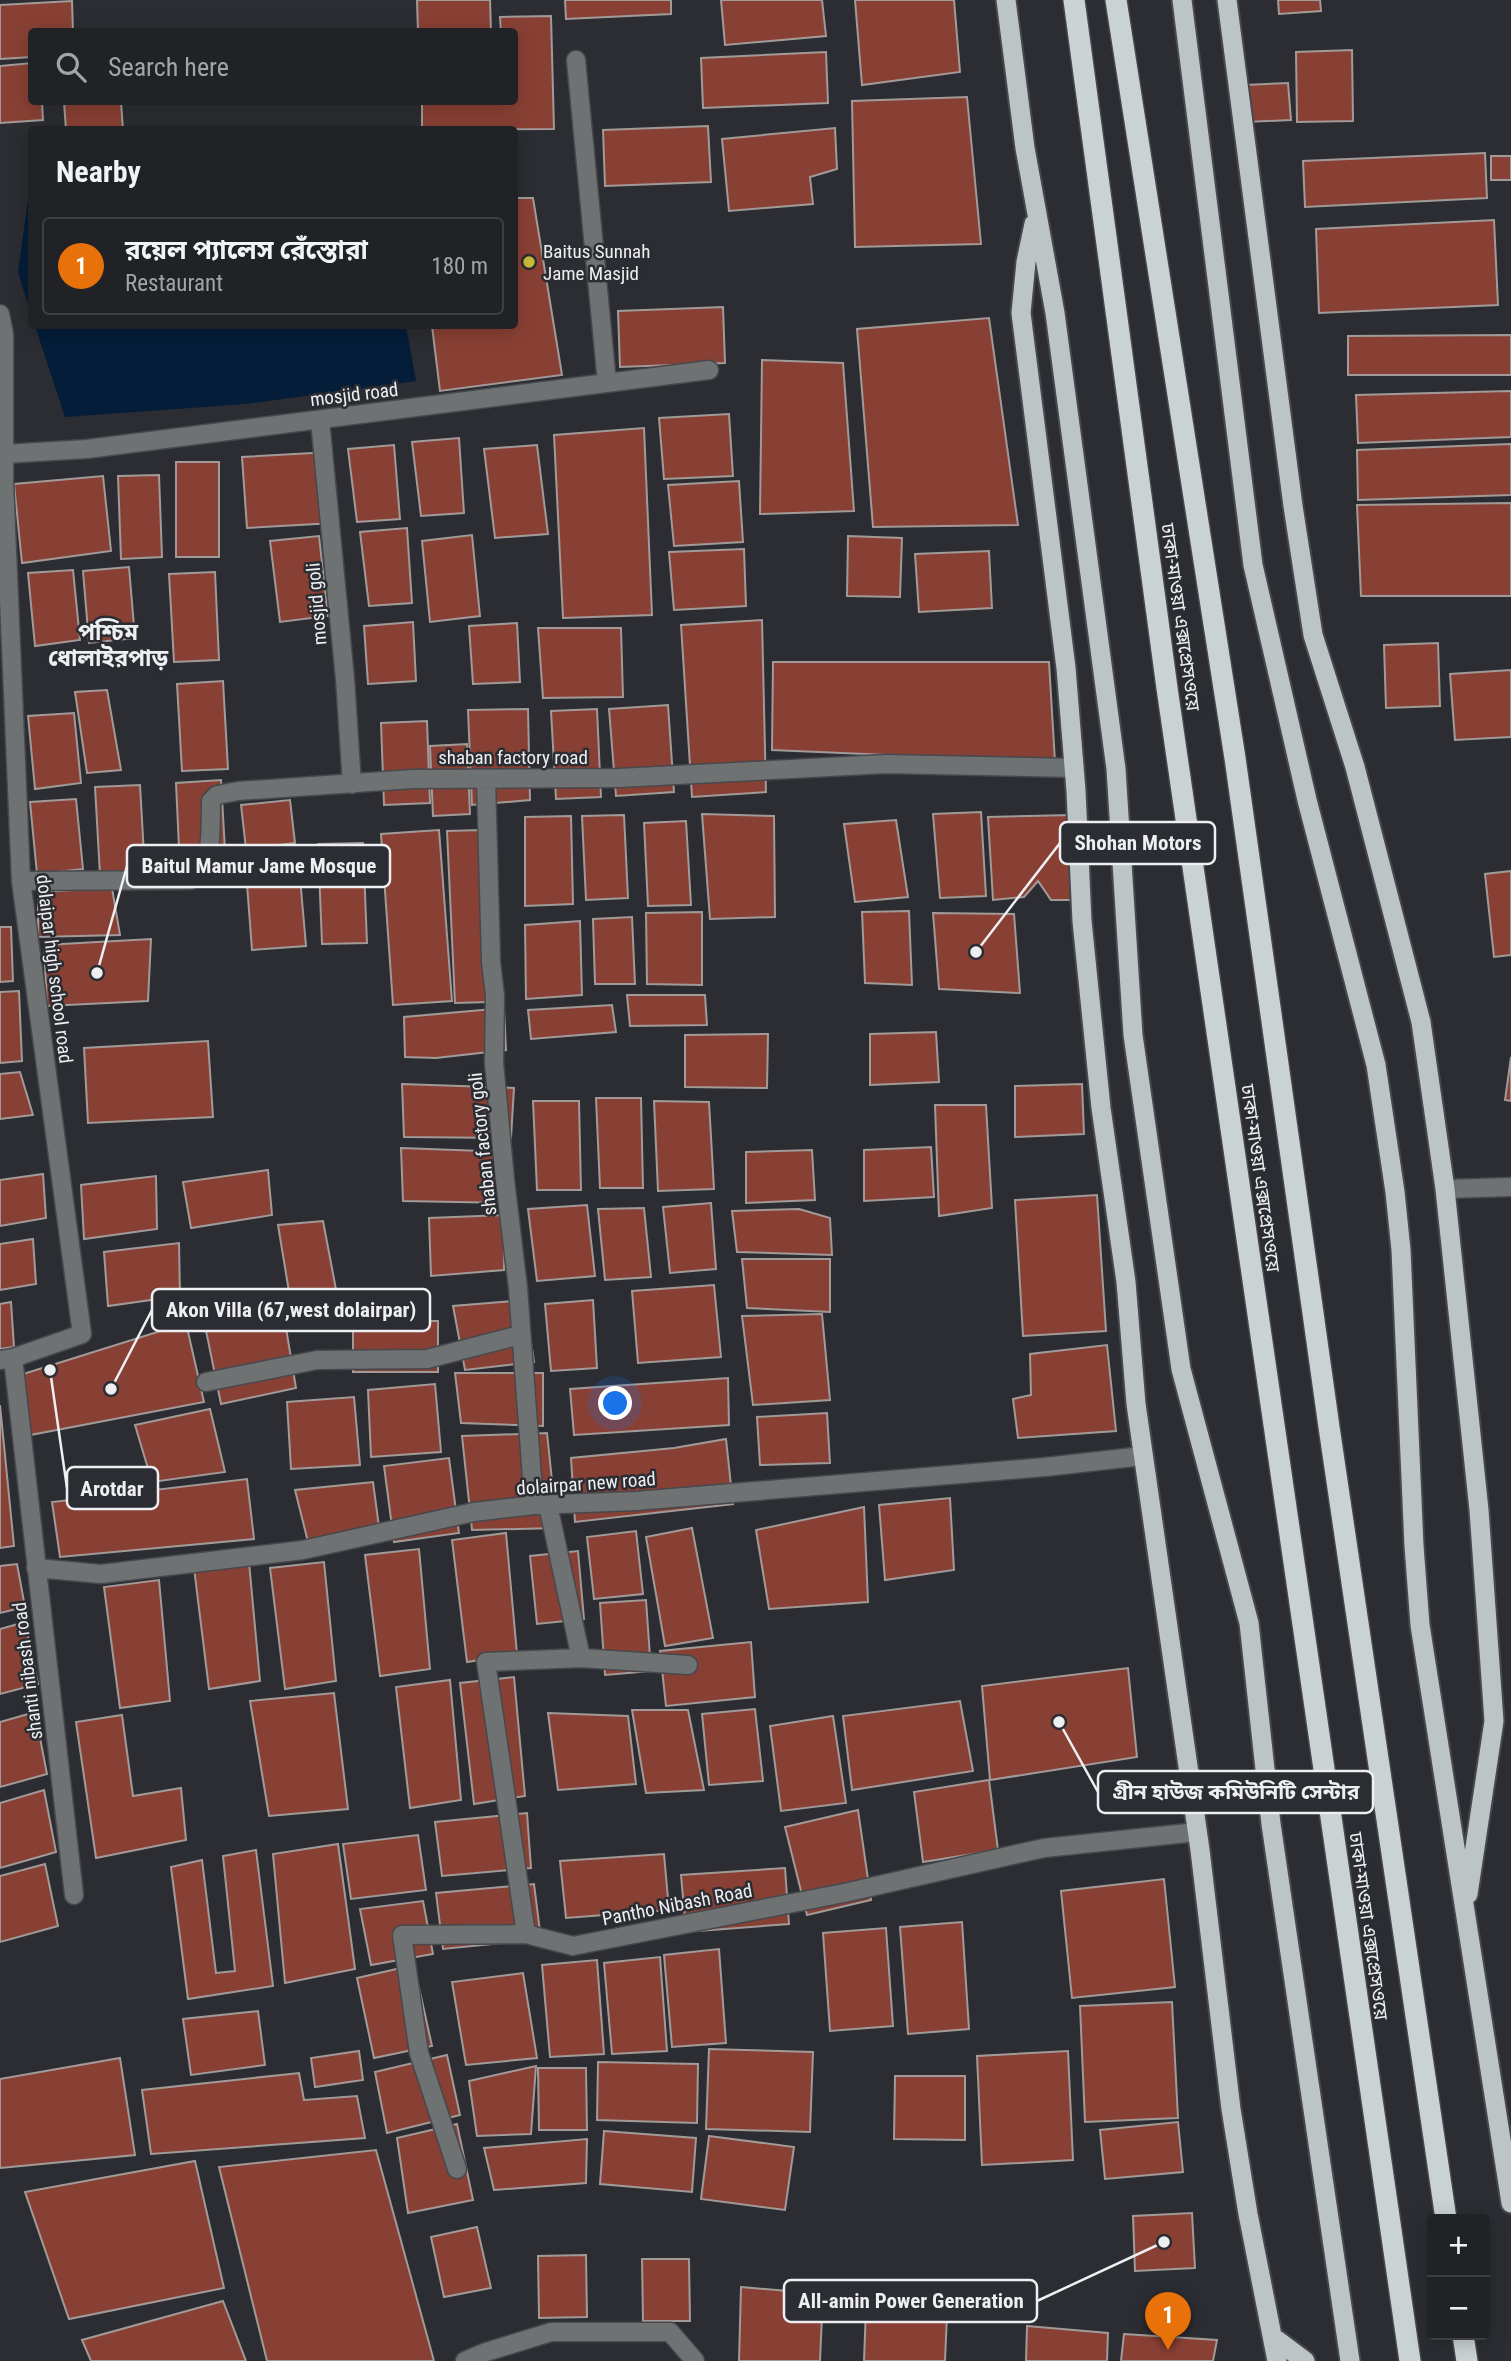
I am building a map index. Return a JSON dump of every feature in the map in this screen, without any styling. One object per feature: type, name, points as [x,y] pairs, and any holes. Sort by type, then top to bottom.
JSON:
[{"type":"highway","points":[[1006,0],[1025,148],[1055,313],[1116,769],[1133,1035],[1181,1369],[1249,1623],[1271,1824],[1350,2361]]},
{"type":"highway","name":"ঢাকা-মাওয়া এক্সপ্রেসওয়ে","points":[[1074,0],[1167,688],[1410,2361]]},
{"type":"highway","name":"ঢাকা-মাওয়া এক্সপ্রেসওয়ে","points":[[1116,0],[1235,758],[1331,1441],[1445,2214]]},
{"type":"highway","points":[[1182,0],[1253,565],[1307,800],[1376,1065],[1401,1250],[1413,1532],[1420,1625],[1511,2203]]},
{"type":"highway","points":[[1227,0],[1313,635],[1355,768],[1421,1022],[1445,1189],[1478,1497],[1494,1721],[1465,1910]]},
{"type":"highway","points":[[1036,215],[1026,262],[1021,313],[1066,668],[1083,935],[1101,1108],[1126,1282],[1136,1404],[1197,1832],[1231,2109],[1248,2214],[1277,2361]]},
{"type":"highway","points":[[1273,2337],[1305,2361]]},
{"type":"highway","points":[[1464,2340],[1466,2361]]},
{"type":"street","points":[[576,60],[607,383]]},
{"type":"street","name":"dolaipar high school road","points":[[0,314],[4,334],[8,756],[21,881],[82,1334],[7,1359]]},
{"type":"street","name":"mosjid road","points":[[4,454],[87,449],[709,370]]},
{"type":"street","name":"mosjid goli","points":[[320,420],[345,679],[352,784]]},
{"type":"street","name":"shaban factory road","points":[[21,881],[190,880],[202,873],[210,845],[211,801],[217,794],[413,779],[619,778],[886,764],[1074,768]]},
{"type":"street","name":"shaban factory goli","points":[[486,779],[491,962],[495,996],[494,1063],[518,1289],[520,1335],[541,1505],[581,1658]]},
{"type":"street","points":[[1445,1189],[1511,1187]]},
{"type":"street","points":[[206,1382],[317,1360],[427,1359],[520,1335]]},
{"type":"street","name":"shanti nibash road","points":[[7,1359],[36,1569],[74,1895]]},
{"type":"street","name":"dolairpar new road","points":[[36,1569],[101,1574],[303,1550],[474,1512],[541,1505],[636,1501],[1045,1467],[1143,1456]]},
{"type":"street","points":[[526,1934],[486,1662],[581,1658],[688,1665]]},
{"type":"street","name":"Pantho Nibash Road","points":[[457,2169],[419,2053],[402,1935],[526,1934],[573,1946],[844,1893],[1044,1848],[1197,1832]]},
{"type":"street","points":[[465,2361],[551,2332],[670,2332],[695,2361]]},
{"type":"water","points":[[28,200],[28,304],[18,272]]},
{"type":"water","points":[[36,329],[407,329],[416,381],[246,404],[65,417]]},
{"type":"building","points":[[417,0],[490,0],[491,28],[418,28]]},
{"type":"building","points":[[565,0],[671,0],[671,14],[566,19]]},
{"type":"building","points":[[721,0],[822,0],[826,36],[725,45]]},
{"type":"building","points":[[855,0],[954,0],[960,72],[862,85]]},
{"type":"building","points":[[1278,0],[1320,0],[1321,11],[1279,14]]},
{"type":"building","points":[[72,1],[73,28],[28,28],[28,57],[0,59],[0,5]]},
{"type":"building","points":[[551,16],[554,129],[518,129],[518,126],[422,126],[422,105],[518,105],[518,28],[501,28],[500,17]]},
{"type":"building","points":[[1352,50],[1353,121],[1297,122],[1296,52]]},
{"type":"building","points":[[826,52],[828,103],[703,108],[701,58]]},
{"type":"building","points":[[28,63],[28,105],[42,105],[43,120],[0,123],[0,66]]},
{"type":"building","points":[[1288,83],[1291,120],[1247,122],[1245,85]]},
{"type":"building","points":[[967,97],[981,244],[855,247],[852,101]]},
{"type":"building","points":[[64,105],[121,105],[123,126],[66,126]]},
{"type":"building","points":[[708,126],[711,182],[605,186],[603,130]]},
{"type":"building","points":[[835,128],[837,169],[810,177],[813,204],[729,211],[722,139]]},
{"type":"building","points":[[1485,153],[1487,198],[1305,207],[1303,161]]},
{"type":"building","points":[[1491,156],[1511,156],[1511,180],[1491,180]]},
{"type":"building","name":"Baitus Sunnah Jame Masjid","points":[[518,198],[533,198],[562,375],[440,391],[432,329],[518,329]]},
{"type":"building","points":[[1494,220],[1498,305],[1319,313],[1316,229]]},
{"type":"building","points":[[723,307],[725,363],[620,367],[618,311]]},
{"type":"building","points":[[989,318],[1018,525],[873,527],[857,329]]},
{"type":"building","points":[[1511,335],[1511,375],[1348,375],[1348,336]]},
{"type":"building","points":[[762,360],[843,363],[854,511],[760,514]]},
{"type":"building","points":[[1511,391],[1511,437],[1358,443],[1356,395]]},
{"type":"building","points":[[729,414],[733,476],[664,479],[659,418]]},
{"type":"building","points":[[644,428],[652,615],[563,618],[554,435]]},
{"type":"building","points":[[459,438],[464,513],[421,516],[412,442]]},
{"type":"building","points":[[1511,444],[1511,495],[1358,500],[1357,450]]},
{"type":"building","points":[[394,445],[400,519],[357,522],[348,449]]},
{"type":"building","points":[[537,445],[548,534],[495,538],[484,449]]},
{"type":"building","points":[[330,452],[334,523],[247,528],[242,457]]},
{"type":"building","points":[[176,462],[219,462],[219,557],[176,557]]},
{"type":"building","points":[[159,475],[162,557],[121,559],[118,476]]},
{"type":"building","points":[[103,476],[111,551],[22,563],[14,484]]},
{"type":"building","points":[[739,481],[743,542],[674,546],[668,485]]},
{"type":"building","points":[[1511,503],[1511,596],[1361,596],[1357,505]]},
{"type":"building","points":[[407,528],[412,603],[369,606],[360,532]]},
{"type":"building","points":[[472,535],[480,616],[430,622],[422,541]]},
{"type":"building","points":[[319,536],[328,616],[280,622],[270,541]]},
{"type":"building","points":[[848,536],[902,538],[900,597],[847,596]]},
{"type":"building","points":[[744,549],[746,606],[674,610],[669,552]]},
{"type":"building","points":[[989,551],[992,608],[919,612],[915,554]]},
{"type":"building","points":[[129,567],[135,638],[89,643],[83,571]]},
{"type":"building","points":[[73,570],[80,640],[35,646],[28,573]]},
{"type":"building","points":[[215,572],[219,660],[174,662],[169,574]]},
{"type":"building","points":[[762,620],[766,792],[692,797],[681,625]]},
{"type":"building","points":[[413,622],[416,681],[368,684],[364,626]]},
{"type":"building","points":[[517,623],[520,682],[473,684],[469,626]]},
{"type":"building","points":[[538,628],[621,628],[623,697],[543,698]]},
{"type":"building","points":[[1438,643],[1440,706],[1386,708],[1384,645]]},
{"type":"building","points":[[773,662],[1049,662],[1055,762],[772,750]]},
{"type":"building","points":[[1511,670],[1511,737],[1455,740],[1450,674]]},
{"type":"building","points":[[223,681],[228,769],[182,771],[177,684]]},
{"type":"building","points":[[107,690],[121,770],[87,773],[75,692]]},
{"type":"building","points":[[668,705],[674,792],[616,796],[609,709]]},
{"type":"building","points":[[528,709],[530,800],[472,805],[468,710]]},
{"type":"building","points":[[597,709],[601,797],[556,799],[551,711]]},
{"type":"building","points":[[74,713],[81,783],[35,789],[28,716]]},
{"type":"building","points":[[427,721],[430,803],[384,805],[381,723]]},
{"type":"building","points":[[467,744],[470,814],[433,816],[430,746]]},
{"type":"building","points":[[221,780],[226,868],[180,870],[176,783]]},
{"type":"building","points":[[140,785],[145,872],[100,875],[95,787]]},
{"type":"building","points":[[76,799],[83,869],[37,874],[30,802]]},
{"type":"building","points":[[290,800],[295,843],[246,849],[241,805]]},
{"type":"building","points":[[981,812],[986,896],[940,898],[933,814]]},
{"type":"building","points":[[702,814],[774,816],[775,917],[710,919]]},
{"type":"building","points":[[624,815],[628,898],[586,900],[582,816]]},
{"type":"building","points":[[1071,815],[1075,900],[1051,900],[1038,881],[1024,897],[993,900],[988,817]]},
{"type":"building","points":[[571,816],[573,904],[525,906],[525,817]]},
{"type":"building","points":[[896,820],[908,897],[855,902],[844,824]]},
{"type":"building","points":[[686,821],[691,905],[648,906],[644,823]]},
{"type":"building","points":[[439,830],[452,1001],[393,1005],[381,834]]},
{"type":"building","points":[[481,830],[489,1002],[455,1003],[447,831]]},
{"type":"building","points":[[363,843],[367,943],[322,944],[318,844]]},
{"type":"building","points":[[298,854],[306,946],[252,950],[245,858]]},
{"type":"building","points":[[1511,871],[1511,955],[1494,957],[1485,874]]},
{"type":"building","points":[[112,888],[120,935],[38,937],[38,892]]},
{"type":"building","points":[[909,911],[912,985],[865,983],[862,912]]},
{"type":"building","points":[[702,912],[702,985],[647,984],[646,913]]},
{"type":"building","points":[[933,913],[1014,914],[1020,993],[939,989]]},
{"type":"building","points":[[632,917],[635,984],[595,984],[593,919]]},
{"type":"building","points":[[580,921],[582,995],[526,999],[525,925]]},
{"type":"building","points":[[0,927],[11,927],[13,981],[0,982]]},
{"type":"building","points":[[151,939],[148,1001],[47,1006],[44,945]]},
{"type":"building","points":[[19,991],[22,1061],[0,1063],[0,992]]},
{"type":"building","points":[[627,995],[705,995],[707,1025],[630,1026]]},
{"type":"building","points":[[612,1005],[616,1032],[531,1039],[528,1010]]},
{"type":"building","points":[[504,1008],[506,1050],[436,1058],[405,1057],[404,1017]]},
{"type":"building","points":[[936,1032],[939,1082],[870,1085],[870,1034]]},
{"type":"building","points":[[768,1034],[767,1088],[685,1087],[685,1035]]},
{"type":"building","points":[[208,1041],[213,1117],[88,1123],[84,1048]]},
{"type":"building","points":[[1511,1057],[1511,1101],[1505,1100]]},
{"type":"building","points":[[20,1072],[33,1115],[0,1119],[0,1074]]},
{"type":"building","points":[[402,1084],[514,1088],[511,1138],[404,1137]]},
{"type":"building","points":[[1082,1084],[1084,1134],[1015,1137],[1015,1086]]},
{"type":"building","points":[[596,1098],[641,1098],[643,1188],[600,1188]]},
{"type":"building","points":[[533,1101],[579,1101],[581,1190],[537,1190]]},
{"type":"building","points":[[654,1101],[709,1102],[714,1189],[658,1191]]},
{"type":"building","points":[[935,1105],[986,1105],[992,1208],[939,1216]]},
{"type":"building","points":[[931,1147],[934,1197],[864,1201],[864,1150]]},
{"type":"building","points":[[401,1148],[512,1152],[510,1203],[403,1201]]},
{"type":"building","points":[[812,1150],[815,1200],[746,1203],[746,1152]]},
{"type":"building","points":[[268,1170],[272,1215],[191,1228],[183,1182]]},
{"type":"building","points":[[43,1174],[46,1218],[0,1226],[0,1180]]},
{"type":"building","points":[[156,1176],[157,1229],[84,1239],[81,1185]]},
{"type":"building","points":[[1097,1195],[1106,1331],[1023,1336],[1015,1200]]},
{"type":"building","points":[[711,1203],[716,1269],[670,1273],[663,1207]]},
{"type":"building","points":[[587,1205],[595,1276],[537,1281],[528,1209]]},
{"type":"building","points":[[644,1208],[651,1277],[605,1280],[598,1209]]},
{"type":"building","points":[[799,1209],[830,1218],[832,1255],[737,1252],[732,1211]]},
{"type":"building","points":[[505,1215],[504,1270],[431,1276],[429,1218]]},
{"type":"building","points":[[323,1221],[338,1300],[292,1310],[278,1225]]},
{"type":"building","points":[[33,1239],[36,1284],[0,1290],[0,1244]]},
{"type":"building","points":[[179,1243],[180,1296],[108,1306],[104,1252]]},
{"type":"building","points":[[742,1259],[830,1259],[830,1312],[747,1308]]},
{"type":"building","points":[[714,1285],[721,1357],[638,1363],[632,1291]]},
{"type":"building","points":[[281,1298],[296,1388],[221,1404],[203,1316]]},
{"type":"building","points":[[525,1300],[534,1362],[465,1370],[453,1306]]},
{"type":"building","points":[[593,1300],[597,1368],[551,1371],[545,1304]]},
{"type":"building","points":[[11,1302],[14,1347],[0,1349],[0,1304]]},
{"type":"building","points":[[822,1314],[830,1400],[753,1405],[742,1316]]},
{"type":"building","points":[[353,1321],[438,1321],[438,1372],[353,1372]]},
{"type":"building","points":[[186,1323],[204,1402],[25,1436],[20,1375]]},
{"type":"building","points":[[1107,1345],[1116,1431],[1018,1438],[1013,1399],[1031,1395],[1030,1354]]},
{"type":"building","points":[[455,1373],[543,1373],[543,1426],[461,1423]]},
{"type":"building","points":[[728,1378],[729,1425],[574,1435],[570,1389]]},
{"type":"building","points":[[435,1384],[441,1452],[371,1457],[368,1390]]},
{"type":"building","points":[[354,1397],[360,1465],[291,1469],[287,1402]]},
{"type":"building","points":[[0,1405],[14,1546],[0,1548]]},
{"type":"building","points":[[210,1409],[225,1472],[152,1482],[135,1425]]},
{"type":"building","points":[[827,1413],[830,1463],[760,1465],[757,1417]]},
{"type":"building","points":[[547,1433],[557,1528],[472,1530],[462,1436]]},
{"type":"building","points":[[726,1439],[733,1504],[575,1522],[571,1458],[674,1448]]},
{"type":"building","points":[[449,1458],[459,1533],[394,1542],[384,1466]]},
{"type":"building","points":[[247,1479],[254,1539],[60,1557],[52,1502]]},
{"type":"building","points":[[373,1482],[381,1542],[311,1554],[295,1490]]},
{"type":"building","points":[[950,1498],[954,1570],[885,1580],[879,1505]]},
{"type":"building","points":[[864,1507],[868,1602],[769,1609],[756,1530]]},
{"type":"building","points":[[692,1528],[713,1638],[665,1646],[646,1537]]},
{"type":"building","points":[[636,1531],[643,1594],[594,1599],[587,1537]]},
{"type":"building","points":[[506,1533],[517,1654],[467,1662],[452,1540]]},
{"type":"building","points":[[419,1549],[430,1669],[380,1676],[365,1555]]},
{"type":"building","points":[[578,1551],[584,1619],[537,1624],[530,1556]]},
{"type":"building","points":[[249,1562],[260,1681],[209,1689],[194,1568]]},
{"type":"building","points":[[324,1562],[336,1681],[285,1689],[270,1568]]},
{"type":"building","points":[[17,1564],[25,1607],[0,1613],[0,1566]]},
{"type":"building","points":[[159,1580],[170,1701],[120,1708],[104,1587]]},
{"type":"building","points":[[646,1600],[651,1671],[605,1675],[600,1603]]},
{"type":"building","points":[[25,1622],[38,1684],[0,1694],[0,1629]]},
{"type":"building","points":[[751,1642],[755,1697],[666,1706],[660,1651]]},
{"type":"building","points":[[1128,1668],[1137,1757],[990,1780],[982,1686]]},
{"type":"building","points":[[514,1677],[525,1796],[474,1804],[460,1683]]},
{"type":"building","points":[[450,1680],[461,1800],[410,1808],[396,1687]]},
{"type":"building","points":[[334,1693],[348,1809],[269,1816],[250,1701]]},
{"type":"building","points":[[960,1701],[973,1771],[852,1790],[843,1716]]},
{"type":"building","points":[[755,1709],[763,1781],[709,1785],[702,1714]]},
{"type":"building","points":[[632,1710],[688,1710],[704,1790],[646,1793]]},
{"type":"building","points":[[35,1712],[47,1774],[0,1787],[0,1722]]},
{"type":"building","points":[[548,1713],[628,1716],[636,1784],[558,1790]]},
{"type":"building","points":[[122,1715],[133,1796],[181,1788],[186,1840],[96,1858],[76,1722]]},
{"type":"building","points":[[833,1716],[846,1803],[781,1811],[770,1726]]},
{"type":"building","points":[[989,1780],[998,1850],[923,1862],[914,1792]]},
{"type":"building","points":[[44,1790],[56,1852],[0,1868],[0,1803]]},
{"type":"building","points":[[858,1810],[871,1900],[807,1915],[785,1827]]},
{"type":"building","points":[[527,1813],[531,1868],[442,1876],[435,1822]]},
{"type":"building","points":[[418,1835],[426,1890],[351,1899],[343,1844]]},
{"type":"building","points":[[338,1844],[355,1969],[285,1983],[273,1854]]},
{"type":"building","points":[[256,1850],[273,1986],[188,1999],[171,1867],[202,1860],[216,1973],[235,1971],[223,1856]]},
{"type":"building","points":[[664,1854],[669,1910],[566,1918],[560,1861]]},
{"type":"building","points":[[45,1864],[58,1926],[0,1942],[0,1876]]},
{"type":"building","points":[[785,1868],[789,1924],[686,1932],[681,1875]]},
{"type":"building","points":[[1164,1879],[1175,1987],[1072,1998],[1061,1891]]},
{"type":"building","points":[[534,1884],[541,1939],[443,1949],[436,1893]]},
{"type":"building","points":[[423,1901],[433,1954],[371,1965],[360,1909]]},
{"type":"building","points":[[962,1922],[969,2029],[908,2034],[900,1927]]},
{"type":"building","points":[[886,1928],[893,2026],[830,2031],[823,1933]]},
{"type":"building","points":[[719,1949],[726,2043],[672,2047],[664,1955]]},
{"type":"building","points":[[660,1957],[667,2051],[612,2054],[604,1963]]},
{"type":"building","points":[[597,1960],[604,2054],[550,2057],[542,1965]]},
{"type":"building","points":[[414,1965],[432,2046],[374,2058],[357,1978]]},
{"type":"building","points":[[523,1973],[537,2058],[466,2065],[452,1982]]},
{"type":"building","points":[[1172,2002],[1178,2118],[1085,2122],[1080,2006]]},
{"type":"building","points":[[258,2011],[265,2065],[191,2075],[183,2019]]},
{"type":"building","points":[[709,2049],[813,2052],[810,2132],[706,2129]]},
{"type":"building","points":[[359,2051],[363,2080],[315,2087],[311,2058]]},
{"type":"building","points":[[1068,2051],[1073,2160],[982,2165],[977,2056]]},
{"type":"building","points":[[447,2055],[460,2115],[387,2133],[375,2072]]},
{"type":"building","points":[[120,2058],[135,2155],[0,2168],[0,2079]]},
{"type":"building","points":[[598,2062],[698,2064],[697,2123],[597,2120]]},
{"type":"building","points":[[536,2066],[531,2134],[477,2136],[469,2081]]},
{"type":"building","points":[[538,2068],[586,2068],[587,2130],[539,2130]]},
{"type":"building","points":[[299,2073],[304,2100],[357,2096],[365,2138],[151,2154],[142,2090]]},
{"type":"building","points":[[895,2076],[965,2076],[965,2140],[894,2139]]},
{"type":"building","points":[[1178,2122],[1183,2172],[1105,2179],[1100,2130]]},
{"type":"building","points":[[457,2124],[473,2200],[408,2213],[397,2138]]},
{"type":"building","points":[[604,2131],[696,2138],[692,2192],[600,2184]]},
{"type":"building","points":[[709,2136],[794,2147],[785,2210],[701,2199]]},
{"type":"building","points":[[587,2139],[586,2183],[494,2190],[484,2148]]},
{"type":"building","points":[[376,2150],[434,2361],[267,2361],[219,2167]]},
{"type":"building","points":[[195,2161],[224,2288],[69,2319],[25,2192]]},
{"type":"building","points":[[1192,2213],[1195,2268],[1135,2271],[1133,2216]]},
{"type":"building","points":[[477,2227],[491,2288],[444,2297],[431,2237]]},
{"type":"building","points":[[586,2255],[587,2317],[539,2318],[538,2256]]},
{"type":"building","points":[[642,2259],[689,2259],[690,2321],[643,2321]]},
{"type":"building","points":[[741,2287],[823,2294],[820,2361],[739,2361]]},
{"type":"building","points":[[223,2301],[246,2361],[91,2361],[82,2340]]},
{"type":"building","points":[[866,2307],[947,2315],[945,2361],[864,2361]]},
{"type":"building","points":[[1027,2326],[1108,2333],[1107,2361],[1026,2361]]},
{"type":"building","points":[[1124,2334],[1217,2340],[1213,2361],[1121,2361]]},
{"type":"place","name":"Baitus Sunnah Jame Masjid","points":[[529,262]]},
{"type":"place","name":"Shohan Motors","points":[[976,952]]},
{"type":"place","name":"Baitul Mamur Jame Mosque","points":[[97,973]]},
{"type":"place","name":"Arotdar","points":[[50,1370]]},
{"type":"place","name":"Akon Villa (67,west dolairpar)","points":[[111,1389]]},
{"type":"place","name":"গ্রীন হাউজ কমিউনিটি সেন্টার","points":[[1059,1722]]},
{"type":"place","name":"All-amin Power Generation","points":[[1164,2242]]},
{"type":"place","name":"রয়েল প্যালেস রেঁস্তোরা","points":[[1168,2350]]},
{"type":"district","name":"পশ্চিম ধোলাইরপাড়","points":[[108,645]]}]
